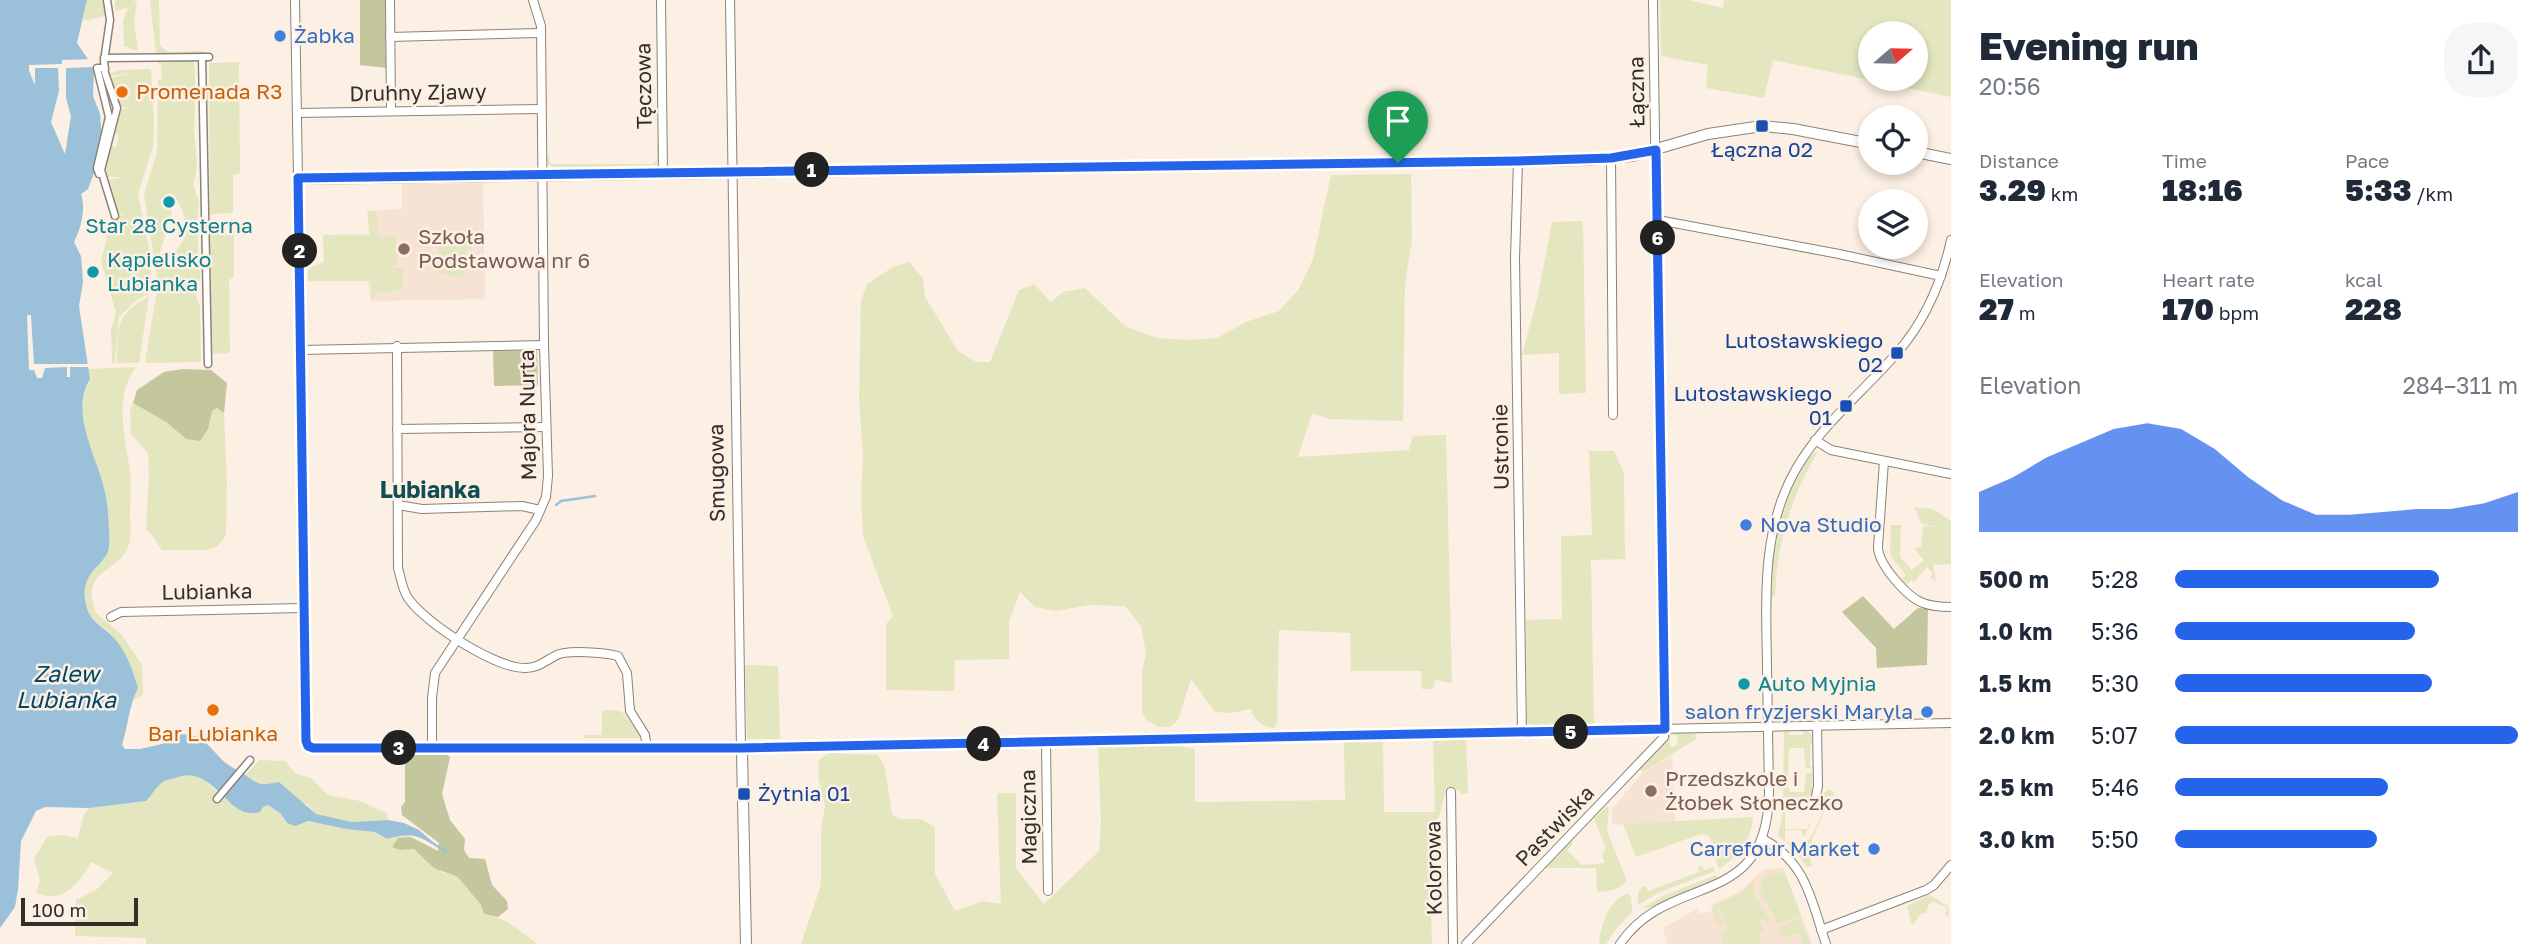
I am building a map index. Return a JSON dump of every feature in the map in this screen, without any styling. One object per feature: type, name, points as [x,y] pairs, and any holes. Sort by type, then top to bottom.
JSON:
[{"type":"street","points":[[107,0],[110,20],[104,58],[117,108],[101,170],[113,215]]},
{"type":"street","points":[[295,0],[308,746],[741,748],[1951,723]]},
{"type":"street","points":[[390,0],[391,110]]},
{"type":"street","name":"Majora Nurta","points":[[432,748],[435,673],[504,570],[546,498],[548,476],[541,175],[541,33],[533,0]]},
{"type":"street","name":"Tęczowa","points":[[661,0],[663,172]]},
{"type":"street","name":"Smugowa","points":[[730,0],[746,944]]},
{"type":"street","name":"Łączna","points":[[1653,0],[1665,729]]},
{"type":"street","points":[[390,37],[541,33]]},
{"type":"street","points":[[104,58],[206,57],[208,364]]},
{"type":"street","points":[[139,62],[153,58]]},
{"type":"street","name":"Druhny Zjawy","points":[[296,113],[541,108]]},
{"type":"street","points":[[298,178],[1611,158],[1656,150],[1708,134],[1762,126],[1858,142]]},
{"type":"street","points":[[1928,154],[1951,159]]},
{"type":"street","points":[[1611,158],[1613,415]]},
{"type":"street","name":"Ustronie","points":[[1518,161],[1515,259],[1522,733]]},
{"type":"street","points":[[1658,220],[1941,276]]},
{"type":"street","points":[[1620,944],[1644,919],[1660,909],[1733,876],[1750,861],[1763,839],[1769,813],[1765,590],[1769,545],[1776,514],[1789,482],[1815,440],[1909,338],[1928,306],[1941,276],[1951,240]]},
{"type":"street","points":[[300,350],[544,345]]},
{"type":"street","points":[[397,346],[398,568],[403,588],[415,606],[488,658],[527,668],[545,664],[559,654],[597,653],[618,656],[627,673],[630,711],[646,739],[648,748]]},
{"type":"street","points":[[397,429],[546,427]]},
{"type":"street","points":[[1815,440],[1831,450],[1951,474]]},
{"type":"street","points":[[1884,461],[1878,547],[1880,559],[1888,571],[1919,601],[1951,607]]},
{"type":"street","points":[[398,505],[422,509],[522,506],[540,510]]},
{"type":"street","name":"Lubianka","points":[[111,617],[121,612],[304,608]]},
{"type":"street","points":[[1816,796],[1817,725]]},
{"type":"street","name":"Pastwiska","points":[[1466,944],[1664,737],[1665,729]]},
{"type":"street","name":"Magiczna","points":[[1046,743],[1048,891]]},
{"type":"street","points":[[217,799],[250,760]]},
{"type":"street","name":"Kolorowa","points":[[1451,792],[1453,944]]},
{"type":"street","points":[[1763,839],[1785,853],[1799,869],[1826,944]]},
{"type":"street","points":[[1822,930],[1926,890],[1934,885],[1951,865]]},
{"type":"shaded area","name":"Szkoła Podstawowa nr 6","points":[[483,183],[485,299],[371,301],[368,281],[308,281],[308,269],[324,262],[323,235],[369,234],[367,211],[402,209],[402,184]]},
{"type":"shaded area","name":"Przedszkole i Żłobek Słoneczko","points":[[1672,755],[1675,821],[1612,825],[1612,809],[1643,772]]},
{"type":"shaded area","points":[[1783,867],[1812,944],[1667,944],[1663,928],[1697,909],[1699,914],[1711,911],[1711,905],[1741,891],[1763,870]]},
{"type":"green space","points":[[87,0],[104,0],[106,16],[83,21]]},
{"type":"green space","points":[[115,0],[134,0],[137,4],[134,20],[138,51],[124,46],[123,21],[128,8],[115,11]]},
{"type":"green space","points":[[150,0],[159,0],[160,45],[167,52],[200,51],[201,54],[156,54]]},
{"type":"green space","points":[[360,0],[385,0],[386,68],[360,65]]},
{"type":"green space","points":[[1660,0],[1689,0],[1723,8],[1724,0],[1951,0],[1951,97],[1922,91],[1928,91],[1928,21],[1858,21],[1858,78],[1773,60],[1764,98],[1706,88],[1708,65],[1661,56]]},
{"type":"green space","points":[[194,60],[197,163],[193,184],[199,202],[197,222],[185,223],[176,198],[169,199],[172,212],[159,255],[176,251],[186,236],[185,228],[197,228],[200,278],[194,290],[200,307],[201,362],[145,363],[158,284],[144,194],[157,152],[158,80],[162,79],[158,61]]},
{"type":"green space","points":[[239,62],[240,173],[233,175],[233,213],[210,214],[209,63]]},
{"type":"green space","points":[[151,69],[153,146],[138,194],[149,248],[149,293],[133,303],[119,317],[115,363],[112,363],[111,329],[116,312],[101,262],[112,217],[125,214],[118,213],[109,180],[125,177],[108,177],[105,168],[111,146],[116,147],[119,135],[114,133],[121,109],[132,108],[121,107],[111,78],[130,73],[109,74],[120,70]]},
{"type":"green space","points":[[659,141],[657,165],[554,168],[548,164],[547,156],[550,164],[653,164],[657,160]]},
{"type":"green space","points":[[1411,174],[1412,239],[1405,284],[1403,421],[1329,419],[1312,413],[1298,457],[1409,450],[1413,436],[1446,435],[1452,683],[1435,680],[1433,689],[1422,689],[1421,671],[1351,671],[1350,633],[1279,630],[1277,723],[1274,728],[1259,722],[1251,709],[1231,713],[1215,712],[1191,679],[1178,720],[1170,727],[1158,727],[1147,720],[1142,712],[1142,673],[1146,653],[1141,626],[1125,606],[1089,605],[1056,611],[1035,607],[1020,592],[1009,621],[1009,659],[955,660],[954,691],[886,690],[886,624],[893,616],[863,536],[861,495],[861,301],[867,284],[893,267],[909,262],[923,278],[925,297],[958,351],[976,362],[990,362],[1019,290],[1034,284],[1051,302],[1063,292],[1085,288],[1125,326],[1157,338],[1217,338],[1246,322],[1279,311],[1299,289],[1313,259],[1331,175]]},
{"type":"green space","points":[[368,211],[377,211],[378,236],[396,236],[397,266],[379,267],[403,268],[403,290],[375,293],[374,299],[371,300],[371,281],[308,281],[308,269],[324,262],[323,235],[370,236]]},
{"type":"green space","points":[[1583,221],[1586,393],[1559,394],[1559,353],[1522,355],[1538,295],[1552,222]]},
{"type":"green space","points":[[210,234],[234,234],[234,277],[229,280],[230,353],[211,354]]},
{"type":"green space","points":[[438,238],[473,242],[471,248],[466,249],[464,277],[438,274]]},
{"type":"green space","points":[[149,296],[139,363],[117,363],[119,331],[124,316]]},
{"type":"green space","points":[[537,350],[538,385],[494,386],[493,351]]},
{"type":"green space","points":[[136,367],[129,379],[123,404],[131,477],[130,539],[123,556],[96,580],[92,588],[96,613],[121,634],[142,665],[143,695],[134,700],[123,661],[111,634],[96,621],[87,607],[85,586],[104,557],[108,520],[105,491],[87,435],[82,406],[90,379],[87,369]]},
{"type":"green space","points":[[183,369],[211,370],[227,383],[224,413],[217,408],[212,411],[208,429],[200,441],[186,439],[166,422],[133,403],[137,390],[164,372]]},
{"type":"green space","points":[[133,403],[166,422],[186,439],[208,429],[212,411],[217,408],[224,413],[226,535],[218,546],[207,550],[162,550],[146,530],[148,453],[131,434],[130,410]]},
{"type":"green space","points":[[1589,451],[1614,451],[1624,473],[1625,559],[1591,560],[1594,727],[1533,729],[1527,722],[1526,620],[1562,619],[1561,536],[1592,535]]},
{"type":"green space","points":[[1818,451],[1800,485],[1787,520],[1776,576],[1775,596],[1770,597],[1772,553],[1781,512],[1793,481],[1809,457]]},
{"type":"green space","points":[[1914,507],[1933,509],[1951,521],[1951,564],[1933,565],[1936,581],[1930,577],[1933,573],[1927,567],[1914,582],[1911,580],[1907,585],[1902,579],[1906,575],[1890,555],[1891,525],[1901,525],[1900,557],[1912,570],[1924,560],[1915,550],[1921,547],[1923,526],[1937,527],[1922,524]]},
{"type":"green space","points":[[1863,596],[1894,629],[1918,608],[1928,609],[1927,665],[1877,668],[1876,648],[1842,612]]},
{"type":"green space","points":[[745,665],[778,666],[780,739],[747,739]]},
{"type":"green space","points":[[602,711],[622,712],[643,738],[584,738],[583,735],[602,735]]},
{"type":"green space","points":[[1803,729],[1810,732],[1814,743],[1810,745],[1810,766],[1814,768],[1806,768],[1804,748],[1789,748],[1788,787],[1790,792],[1804,792],[1806,773],[1812,773],[1812,793],[1809,797],[1783,797],[1784,731],[1788,730],[1789,735],[1803,735]]},
{"type":"green space","points":[[1676,733],[1695,733],[1696,739],[1643,772],[1640,770],[1668,736],[1672,735],[1669,743],[1672,748],[1678,744]]},
{"type":"green space","points":[[1433,738],[1466,738],[1468,793],[1446,791],[1439,817],[1429,826],[1432,944],[801,944],[821,885],[821,829],[825,805],[818,776],[819,760],[829,753],[877,755],[884,764],[892,814],[899,819],[921,819],[935,827],[935,874],[955,911],[983,901],[1001,904],[997,793],[1016,793],[1016,868],[1044,904],[1099,851],[1101,822],[1098,747],[1171,745],[1195,749],[1195,802],[1345,800],[1344,741],[1383,740],[1384,812],[1435,812]]},
{"type":"green space","points":[[447,754],[450,757],[442,794],[450,820],[465,839],[464,850],[469,858],[485,859],[492,885],[507,901],[508,909],[498,917],[484,914],[481,905],[458,877],[434,868],[414,849],[400,850],[392,847],[398,838],[411,837],[438,851],[439,843],[402,815],[401,807],[405,802],[405,762],[409,755]]},
{"type":"green space","points":[[259,760],[285,761],[296,774],[311,778],[328,795],[360,801],[387,813],[388,820],[352,822],[316,814],[308,805],[250,781],[246,775]]},
{"type":"green space","points":[[186,773],[203,779],[229,802],[263,807],[268,805],[281,814],[287,823],[307,821],[392,837],[407,833],[411,837],[398,839],[400,850],[414,849],[442,872],[458,877],[481,905],[484,914],[519,929],[537,944],[146,944],[146,938],[75,936],[76,900],[96,890],[113,873],[91,862],[81,878],[62,894],[46,896],[36,893],[40,881],[34,859],[47,837],[62,835],[78,838],[84,814],[89,808],[146,801],[160,783]]},
{"type":"green space","points":[[1828,790],[1833,791],[1834,796],[1828,796],[1824,814],[1811,846],[1812,866],[1818,865],[1807,867],[1785,842],[1792,842],[1792,848],[1803,847],[1803,842],[1810,839],[1823,813],[1819,796]]},
{"type":"green space","points":[[1607,806],[1607,831],[1627,881],[1624,884],[1617,889],[1597,892],[1596,868],[1544,868],[1571,840],[1573,844],[1567,850],[1581,865],[1605,863],[1602,855],[1606,848],[1594,819]]},
{"type":"green space","points":[[1783,811],[1785,829],[1808,829],[1808,823],[1811,824],[1804,836],[1802,830],[1785,830],[1785,842],[1778,835]]},
{"type":"green space","points":[[1753,817],[1750,833],[1742,847],[1719,869],[1709,836],[1701,834],[1636,857],[1623,824]]},
{"type":"green space","points":[[1702,865],[1704,870],[1714,867],[1715,871],[1660,892],[1638,905],[1638,893],[1643,887],[1646,886],[1648,891],[1699,872],[1698,867]]},
{"type":"green space","points":[[1771,873],[1785,873],[1801,916],[1778,924],[1760,891],[1762,879]]},
{"type":"green space","points":[[1716,875],[1718,880],[1653,907],[1642,908],[1663,896]]},
{"type":"green space","points":[[1753,880],[1754,893],[1769,919],[1769,923],[1762,919],[1759,923],[1764,928],[1759,935],[1761,944],[1724,944],[1721,933],[1728,929],[1719,907],[1717,908],[1723,925],[1718,927],[1712,907],[1743,892]]},
{"type":"green space","points":[[1628,894],[1631,897],[1632,912],[1606,944],[1599,944],[1601,929],[1611,907]]},
{"type":"green space","points":[[1930,895],[1948,907],[1949,917],[1945,914],[1946,907],[1934,902],[1929,904],[1926,914],[1922,913],[1912,925],[1907,906]]},
{"type":"green space","points":[[1801,918],[1810,944],[1803,944],[1799,933],[1783,938],[1779,927]]},
{"type":"water","name":"Zalew Lubianka","points":[[0,0],[87,0],[77,43],[94,68],[93,96],[100,114],[102,138],[97,165],[88,189],[81,194],[82,218],[74,242],[81,256],[83,282],[79,306],[90,379],[82,408],[88,440],[104,488],[109,542],[103,560],[89,577],[85,595],[92,618],[123,650],[138,688],[122,745],[125,749],[140,749],[166,743],[174,736],[191,735],[202,740],[225,762],[256,782],[279,782],[316,814],[352,822],[388,820],[404,823],[419,830],[448,851],[445,852],[412,835],[387,839],[375,832],[308,821],[295,826],[287,823],[281,814],[268,805],[260,812],[249,813],[238,809],[201,778],[189,775],[163,782],[146,801],[89,808],[45,807],[36,811],[21,841],[15,907],[0,928]]},
{"type":"pier","points":[[91,59],[97,67],[66,68],[66,98],[71,116],[65,154],[51,122],[59,91],[58,68],[35,68],[35,85],[29,65],[62,64],[62,60]]},
{"type":"pier","points":[[27,315],[31,315],[34,364],[92,364],[91,367],[70,367],[70,377],[67,377],[67,367],[45,368],[42,378],[37,378],[34,370],[29,370]]},
{"type":"waterway","points":[[556,505],[561,501],[595,496]]},
{"type":"place","name":"Żabka","points":[[280,36]]},
{"type":"place","name":"Promenada R3","points":[[122,92]]},
{"type":"place","name":"Łączna 02","points":[[1762,126]]},
{"type":"place","name":"Star 28 Cysterna","points":[[169,202]]},
{"type":"place","name":"Szkoła Podstawowa nr 6","points":[[404,249]]},
{"type":"place","name":"Kąpielisko Lubianka","points":[[93,272]]},
{"type":"place","name":"Lutosławskiego 02","points":[[1897,353]]},
{"type":"place","name":"Lutosławskiego 01","points":[[1846,406]]},
{"type":"place","name":"Nova Studio","points":[[1746,525]]},
{"type":"place","name":"Auto Myjnia","points":[[1744,684]]},
{"type":"place","name":"Bar Lubianka","points":[[213,710]]},
{"type":"place","name":"salon fryzjerski Maryla","points":[[1927,712]]},
{"type":"place","name":"Przedszkole i Żłobek Słoneczko","points":[[1651,791]]},
{"type":"place","name":"Żytnia 01","points":[[744,794]]},
{"type":"place","name":"Carrefour Market","points":[[1874,849]]},
{"type":"district","name":"Lubianka","points":[[430,490]]},
{"type":"route","points":[[1656,150],[1665,729],[741,748],[308,746],[298,178],[1398,163],[1589,160],[1632,156],[1656,150]]}]
